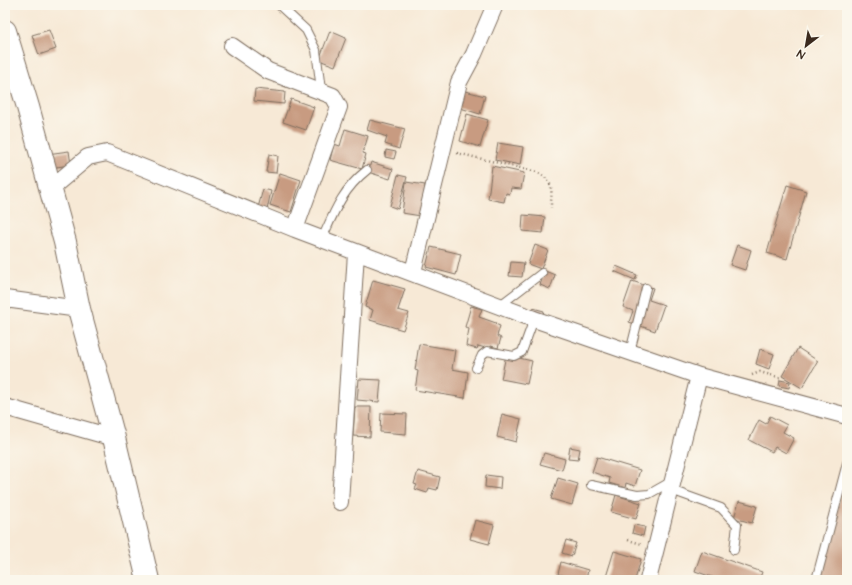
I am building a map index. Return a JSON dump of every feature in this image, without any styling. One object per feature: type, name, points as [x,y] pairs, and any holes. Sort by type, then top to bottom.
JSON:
[{"type":"street","points":[[413,272],[444,150],[459,82],[474,54],[495,5]]},
{"type":"street","points":[[5,31],[51,188],[65,242],[79,309],[114,438],[148,580]]},
{"type":"street","points":[[232,46],[268,71],[321,90],[333,96],[339,107],[295,229]]},
{"type":"street","points":[[51,188],[88,157],[107,153],[322,240],[413,272],[534,319],[698,376],[847,416]]},
{"type":"street","points":[[340,502],[356,253]]},
{"type":"street","points":[[5,299],[79,309]]},
{"type":"street","points":[[648,580],[698,376]]},
{"type":"street","points":[[5,407],[114,438]]},
{"type":"lane","points":[[279,5],[306,30],[316,50],[321,90]]},
{"type":"lane","points":[[322,240],[342,196],[353,181],[366,170]]},
{"type":"lane","points":[[500,306],[542,273]]},
{"type":"lane","points":[[630,352],[646,288]]},
{"type":"lane","points":[[476,368],[482,355],[487,351],[514,356],[522,352],[534,319]]},
{"type":"lane","points":[[816,580],[847,463]]},
{"type":"lane","points":[[591,485],[638,495],[649,494],[672,485],[721,508],[730,516],[738,525],[734,550]]},
{"type":"path","points":[[444,150],[537,172],[546,177],[550,182],[551,208]]},
{"type":"building","points":[[49,30],[56,49],[39,55],[32,35]]},
{"type":"building","points":[[330,31],[346,38],[335,66],[319,60]]},
{"type":"building","points":[[255,89],[285,92],[284,104],[254,101]]},
{"type":"building","points":[[461,90],[485,96],[480,114],[457,107]]},
{"type":"building","points":[[291,99],[314,107],[306,130],[283,122]]},
{"type":"building","points":[[467,114],[488,120],[480,147],[460,141]]},
{"type":"building","points":[[370,120],[405,129],[399,149],[385,144],[387,137],[367,130]]},
{"type":"building","points":[[345,129],[368,136],[363,153],[366,154],[362,169],[330,160],[334,144],[340,146]]},
{"type":"building","points":[[498,143],[523,147],[520,165],[495,160]]},
{"type":"building","points":[[386,150],[396,152],[394,159],[385,157]]},
{"type":"building","points":[[69,151],[71,165],[49,168],[47,154]]},
{"type":"building","points":[[269,154],[278,156],[276,173],[266,172]]},
{"type":"building","points":[[371,162],[393,169],[390,179],[368,172]]},
{"type":"building","points":[[492,166],[524,173],[521,189],[511,188],[510,194],[506,193],[504,202],[488,199]]},
{"type":"building","points":[[280,173],[301,180],[291,212],[270,205]]},
{"type":"building","points":[[398,175],[407,177],[398,209],[390,206]]},
{"type":"building","points":[[406,182],[425,185],[421,216],[402,213]]},
{"type":"building","points":[[787,185],[806,191],[787,259],[767,253]]},
{"type":"building","points":[[263,189],[271,191],[267,210],[258,208]]},
{"type":"building","points":[[523,215],[545,217],[543,233],[522,231]]},
{"type":"building","points":[[535,245],[548,250],[541,269],[528,264]]},
{"type":"building","points":[[737,245],[751,250],[745,270],[730,265]]},
{"type":"building","points":[[431,247],[461,254],[456,275],[426,267]]},
{"type":"building","points":[[511,262],[524,263],[522,277],[509,276]]},
{"type":"building","points":[[616,266],[637,275],[635,280],[614,271]]},
{"type":"building","points":[[545,271],[555,275],[550,289],[540,285]]},
{"type":"building","points":[[373,280],[405,289],[398,310],[409,313],[403,330],[370,320],[373,310],[365,307]]},
{"type":"building","points":[[632,281],[653,288],[649,300],[664,305],[655,331],[629,322],[633,311],[623,307]]},
{"type":"building","points":[[471,306],[482,309],[479,317],[500,326],[497,336],[501,338],[498,348],[491,346],[490,349],[478,346],[477,349],[466,346],[469,329],[465,327]]},
{"type":"building","points":[[533,308],[544,311],[541,320],[530,317]]},
{"type":"building","points":[[419,344],[455,350],[452,369],[468,372],[465,398],[415,390],[418,371],[415,370]]},
{"type":"building","points":[[798,348],[818,361],[802,388],[782,376]]},
{"type":"building","points":[[760,349],[774,354],[769,369],[756,364]]},
{"type":"building","points":[[506,355],[532,361],[527,384],[501,379]]},
{"type":"building","points":[[359,379],[381,380],[379,402],[357,400]]},
{"type":"building","points":[[780,380],[790,382],[789,388],[779,386]]},
{"type":"building","points":[[355,407],[371,407],[370,437],[353,436]]},
{"type":"building","points":[[381,413],[407,414],[406,434],[380,432]]},
{"type":"building","points":[[502,414],[521,419],[516,442],[497,437]]},
{"type":"building","points":[[770,416],[787,425],[783,432],[794,438],[786,453],[775,447],[772,452],[749,440],[759,420],[766,424]]},
{"type":"building","points":[[570,447],[580,449],[578,460],[568,459]]},
{"type":"building","points":[[544,453],[565,459],[562,470],[540,464]]},
{"type":"building","points":[[597,457],[640,470],[635,486],[626,483],[625,488],[609,483],[610,478],[592,472]]},
{"type":"building","points":[[418,471],[440,477],[437,490],[429,488],[427,493],[415,489],[417,485],[414,484]]},
{"type":"building","points":[[486,475],[501,477],[500,489],[485,487]]},
{"type":"building","points":[[558,478],[578,484],[572,505],[551,499]]},
{"type":"building","points":[[843,486],[847,487],[847,580],[820,580]]},
{"type":"building","points":[[616,495],[641,503],[636,519],[611,512]]},
{"type":"building","points":[[739,501],[757,506],[752,523],[734,518]]},
{"type":"building","points":[[475,520],[494,525],[489,544],[470,539]]},
{"type":"building","points":[[634,525],[645,527],[643,536],[632,533]]},
{"type":"building","points":[[566,540],[576,543],[572,556],[562,553]]},
{"type":"building","points":[[614,551],[641,559],[635,580],[605,580]]},
{"type":"building","points":[[702,551],[762,572],[759,580],[720,580],[695,571]]},
{"type":"building","points":[[561,562],[588,570],[586,580],[579,580],[558,574]]}]
